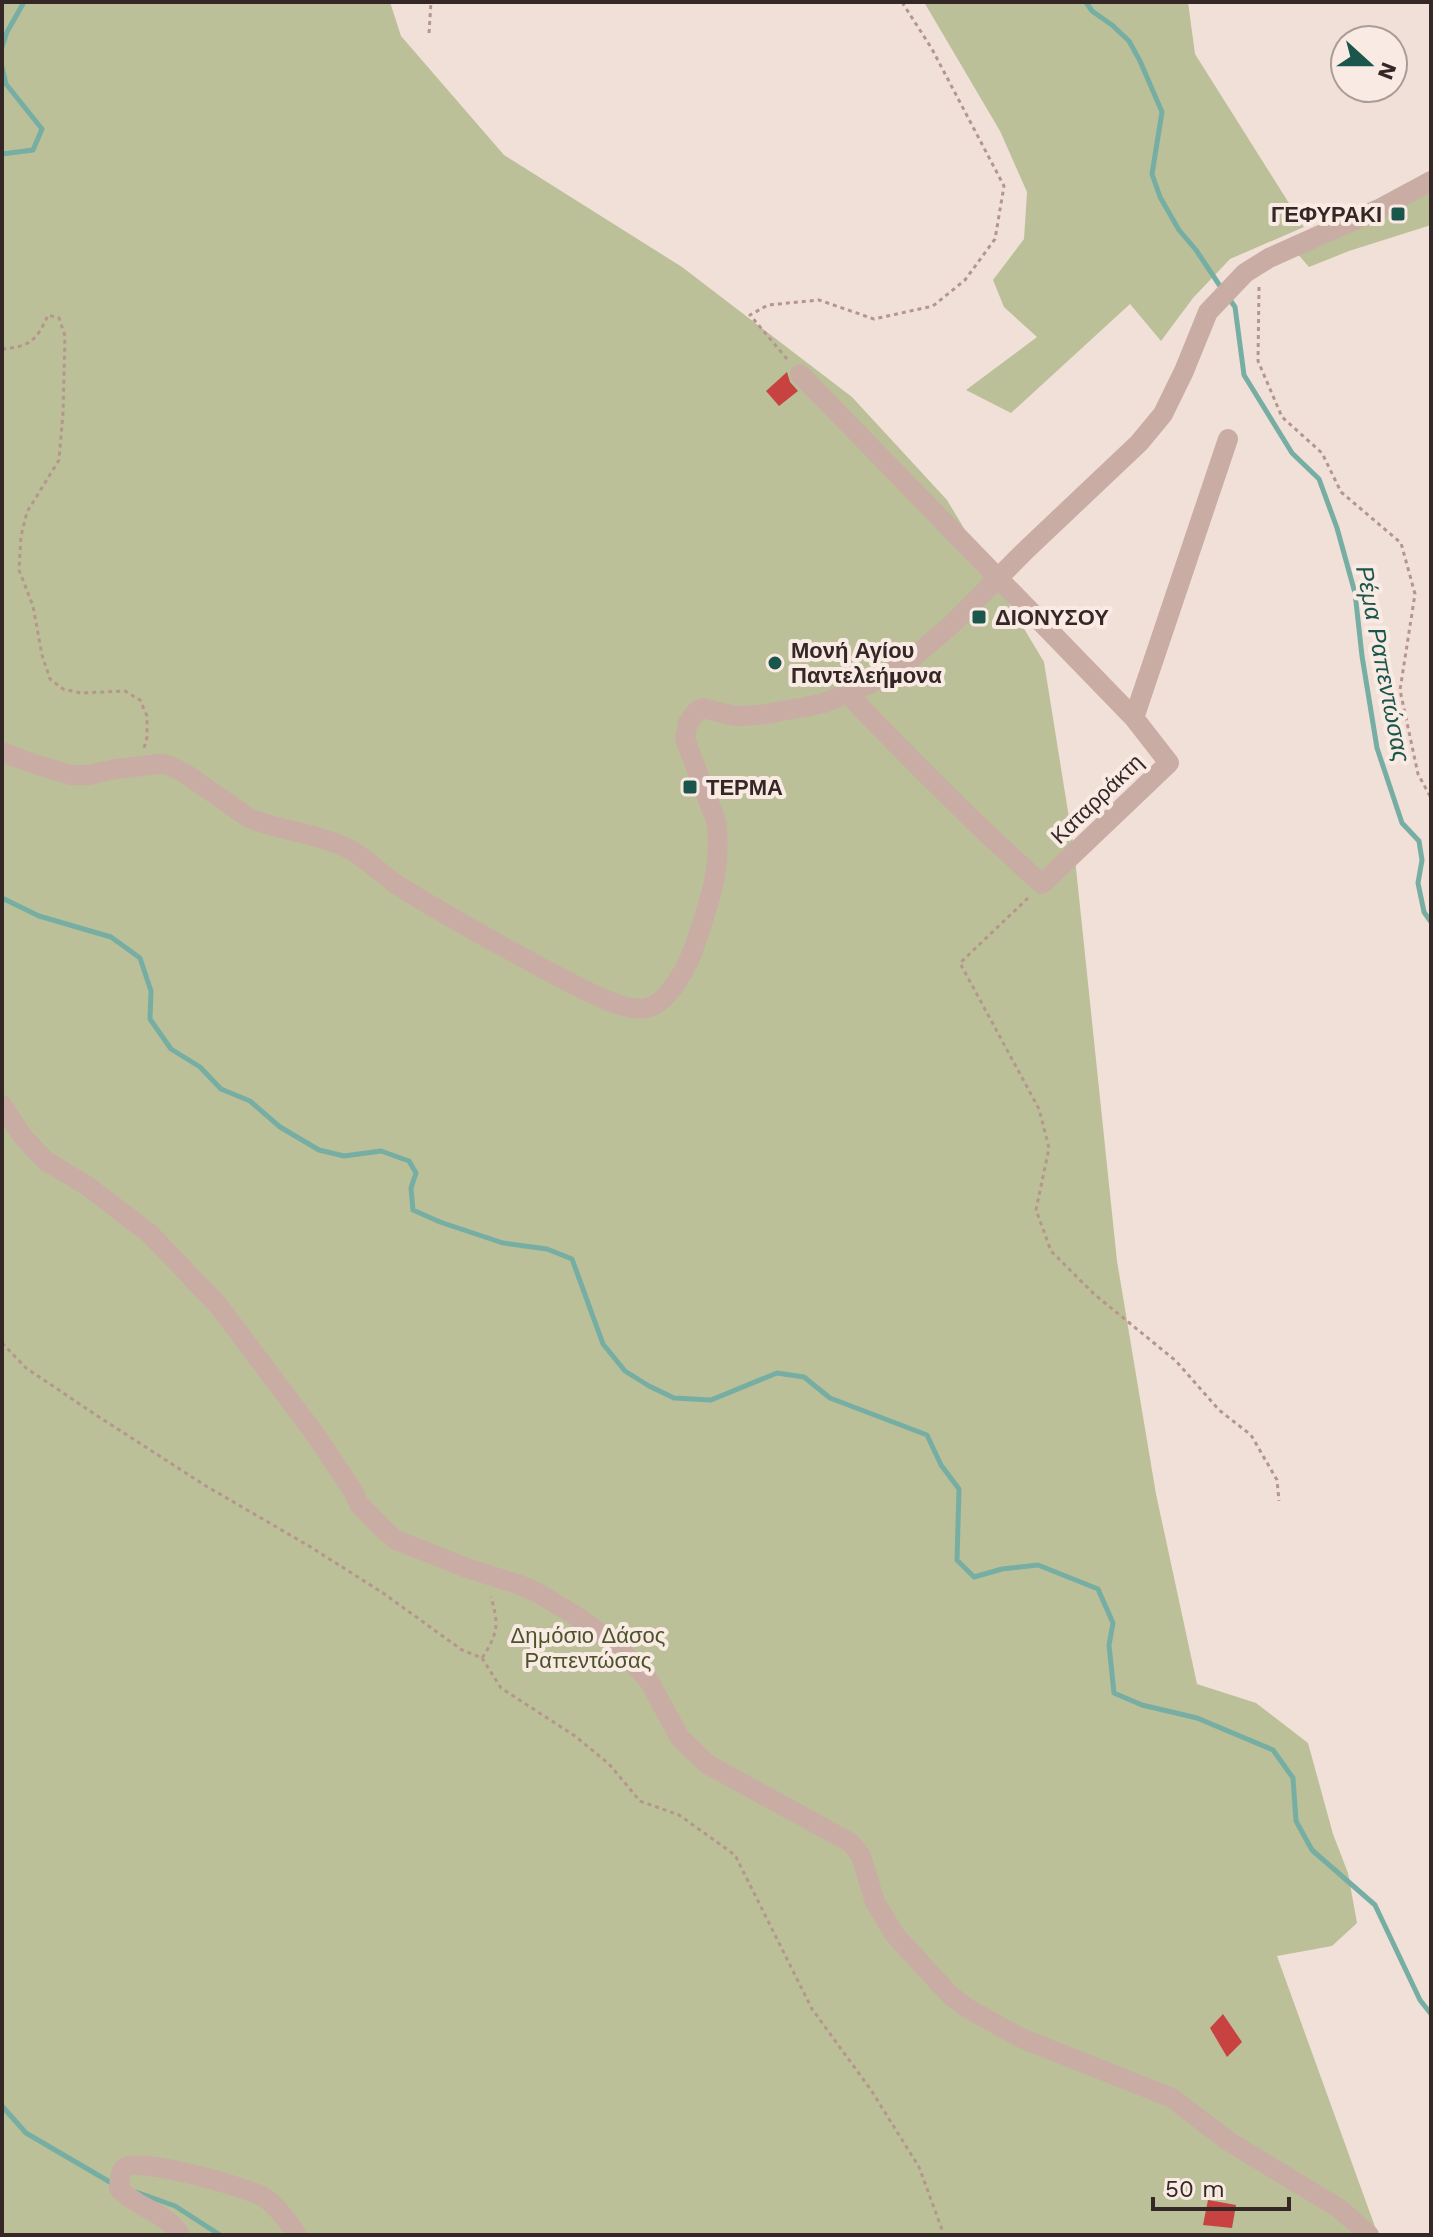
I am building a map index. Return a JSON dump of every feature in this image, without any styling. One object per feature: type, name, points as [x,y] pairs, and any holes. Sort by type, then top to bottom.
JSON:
[{"type":"street","points":[[2,752],[71,775],[159,764],[176,768],[249,818],[348,849],[396,884],[559,977],[615,1003],[644,1008],[655,1005],[672,989],[693,951],[717,871],[716,821],[685,739],[688,723],[696,712],[702,708],[735,716],[759,715],[805,707],[847,693],[888,674],[924,649],[1156,424],[1179,381],[1208,312],[1252,268],[1379,209],[1431,181]]},
{"type":"street","name":"Καταρράκτη","points":[[800,374],[1134,718],[1169,763],[1042,884]]},
{"type":"street","points":[[1134,718],[1228,439]]},
{"type":"street","points":[[847,693],[934,784],[1042,884]]},
{"type":"street","points":[[2,1105],[23,1137],[46,1161],[86,1185],[149,1233],[218,1305],[315,1434],[359,1504],[396,1540],[538,1593],[610,1640],[649,1681],[680,1738],[707,1764],[851,1843],[861,1856],[875,1902],[895,1935],[950,1995],[967,2008],[1021,2038],[1172,2098],[1228,2141],[1340,2209],[1369,2235]]},
{"type":"street","points":[[180,2235],[177,2228],[132,2201],[119,2189],[125,2167],[161,2167],[243,2189],[264,2198],[282,2214],[297,2235]]},
{"type":"path","points":[[429,33],[431,2]]},
{"type":"path","points":[[800,374],[750,315],[768,305],[819,300],[874,319],[933,306],[965,280],[995,239],[1004,186],[932,49],[902,2]]},
{"type":"path","points":[[1252,268],[1258,361],[1282,417],[1322,453],[1341,492],[1401,543],[1415,594],[1400,690],[1418,774],[1431,798]]},
{"type":"path","points":[[2,349],[19,348],[39,335],[48,315],[59,318],[65,336],[59,460],[27,512],[21,536],[19,570],[33,606],[50,679],[63,689],[81,693],[125,691],[140,700],[147,716],[147,737],[138,767]]},
{"type":"path","points":[[1042,884],[960,963],[1039,1109],[1049,1148],[1036,1210],[1051,1251],[1094,1294],[1176,1361],[1219,1410],[1251,1435],[1277,1480],[1279,1501]]},
{"type":"path","points":[[2,1343],[26,1368],[96,1415],[383,1593],[462,1650],[482,1658],[501,1688],[575,1736],[609,1764],[640,1801],[679,1815],[735,1855],[812,2009],[871,2090],[919,2167],[944,2235]]},
{"type":"path","points":[[482,1658],[494,1640],[496,1616],[485,1574]]},
{"type":"green space","name":"Δημόσιο Δάσος Ραπεντώσας","points":[[2,2],[390,2],[401,36],[504,155],[682,267],[852,397],[947,500],[1044,662],[1074,849],[1117,1261],[1156,1494],[1197,1684],[1256,1703],[1308,1743],[1333,1834],[1348,1873],[1357,1923],[1332,1946],[1277,1956],[1378,2235],[2,2235]]},
{"type":"green space","points":[[924,2],[1188,2],[1195,54],[1304,227],[1230,259],[1193,298],[1161,341],[1130,304],[1011,413],[966,390],[1037,337],[1004,307],[993,280],[1024,239],[1027,192],[1000,131]]},
{"type":"green space","points":[[1431,191],[1431,225],[1309,267],[1296,252]]},
{"type":"building","points":[[787,372],[790,382],[798,391],[779,406],[766,391]]},
{"type":"building","points":[[1223,2014],[1242,2042],[1227,2057],[1210,2028]]},
{"type":"building","points":[[1208,2200],[1236,2205],[1232,2228],[1203,2225]]},
{"type":"waterway","name":"Ρέμα Ραπεντώσας","points":[[2,47],[24,2]]},
{"type":"waterway","name":"Ρέμα Ραπεντώσας","points":[[1086,2],[1092,11],[1129,41],[1140,61],[1162,112],[1152,174],[1160,197],[1179,230],[1222,289]]},
{"type":"waterway","name":"Ρέμα Ραπεντώσας","points":[[2,67],[6,84],[42,129],[33,150],[2,154]]},
{"type":"waterway","name":"Ρέμα Ραπεντώσας","points":[[1228,297],[1235,307],[1244,375],[1292,453],[1319,479],[1337,528],[1355,593],[1377,748],[1402,823],[1419,841],[1422,860],[1418,883],[1424,912],[1431,922]]},
{"type":"waterway","name":"Ρέμα Ραπεντώσας","points":[[2,898],[39,916],[111,937],[140,958],[151,991],[150,1019],[171,1049],[200,1067],[221,1089],[250,1101],[280,1127],[319,1150],[344,1156],[381,1151],[409,1161],[416,1173],[411,1188],[413,1210],[503,1243],[547,1249],[572,1259],[603,1344],[625,1371],[649,1386],[674,1398],[711,1400],[777,1373],[804,1377],[830,1398],[927,1435],[941,1465],[959,1489],[957,1560],[974,1577],[1002,1569],[1038,1565],[1098,1589],[1113,1623],[1109,1645],[1114,1693],[1142,1705],[1197,1718],[1273,1750],[1293,1778],[1296,1821],[1312,1850],[1375,1905],[1420,2000],[1431,2014]]},
{"type":"waterway","points":[[2,2106],[26,2133],[115,2185]]},
{"type":"waterway","points":[[136,2192],[175,2206],[220,2235]]},
{"type":"place","name":"ΓΕΦΥΡΑΚΙ","points":[[1398,214]]},
{"type":"place","name":"ΔΙΟΝΥΣΟΥ","points":[[979,617]]},
{"type":"place","name":"Μονή Αγίου Παντελεήμονα","points":[[775,663]]},
{"type":"place","name":"ΤΕΡΜΑ","points":[[690,787]]}]
